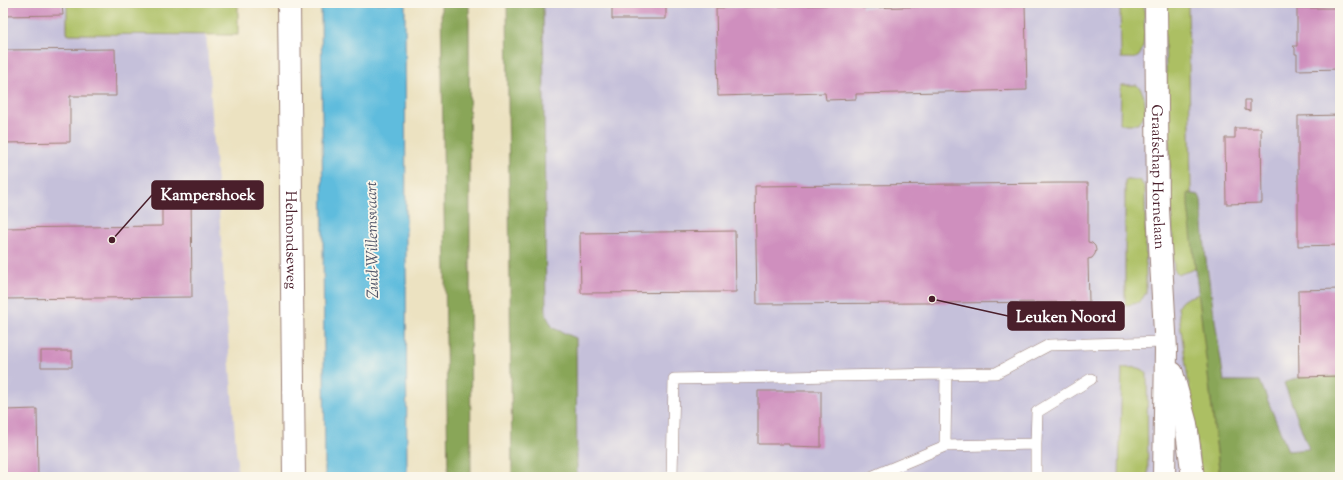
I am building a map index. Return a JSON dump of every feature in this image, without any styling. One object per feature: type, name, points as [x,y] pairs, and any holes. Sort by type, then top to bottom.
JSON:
[{"type":"street","name":"Helmondseweg","points":[[290,3],[294,477]]},
{"type":"street","name":"Graafschap Hornelaan","points":[[1156,3],[1158,209],[1166,346],[1164,477]]},
{"type":"street","name":"Graafschap Hornelaan","points":[[1166,346],[1186,424],[1193,477]]},
{"type":"lane","points":[[672,477],[674,379],[996,373],[1049,345],[1166,346]]},
{"type":"lane","points":[[945,446],[946,374]]},
{"type":"lane","points":[[1036,477],[1037,412],[1091,379]]},
{"type":"lane","points":[[871,477],[945,446],[1036,444]]},
{"type":"shaded area","points":[[3,3],[204,3],[238,477],[3,477]]},
{"type":"shaded area","points":[[523,3],[1340,3],[1340,477],[521,477]]},
{"type":"green space","points":[[67,3],[238,3],[238,35],[67,34]]},
{"type":"green space","points":[[441,3],[469,3],[471,477],[448,477]]},
{"type":"green space","points":[[507,3],[543,3],[546,315],[553,328],[576,338],[577,477],[512,477]]},
{"type":"green space","points":[[1120,3],[1144,3],[1144,41],[1140,55],[1136,58],[1121,58]]},
{"type":"green space","points":[[1172,3],[1188,3],[1191,190],[1195,269],[1180,274],[1174,270],[1164,16],[1166,9]]},
{"type":"green space","points":[[1121,85],[1137,85],[1143,94],[1145,101],[1145,112],[1138,124],[1120,124]]},
{"type":"green space","points":[[1125,180],[1139,180],[1145,187],[1146,292],[1142,299],[1138,302],[1125,305]]},
{"type":"green space","points":[[1188,193],[1199,195],[1201,200],[1206,260],[1224,381],[1260,381],[1288,451],[1309,449],[1284,383],[1306,375],[1340,374],[1340,477],[1220,477],[1188,206]]},
{"type":"green space","points":[[1199,294],[1220,477],[1201,477],[1178,307],[1184,300]]},
{"type":"green space","points":[[1122,368],[1139,368],[1147,374],[1148,477],[1119,477]]},
{"type":"water","name":"Zuid-Willemsvaart","points":[[321,3],[405,3],[407,477],[325,477]]},
{"type":"building","points":[[3,3],[62,3],[63,15],[3,16]]},
{"type":"building","points":[[612,3],[666,3],[666,19],[612,19]]},
{"type":"building","points":[[828,3],[862,3],[862,8],[1025,4],[1027,90],[856,94],[856,99],[826,100],[825,93],[718,96],[716,8],[828,5]]},
{"type":"building","points":[[1297,8],[1340,8],[1340,69],[1297,70],[1297,54],[1295,54],[1295,48],[1293,46],[1297,46]]},
{"type":"building","points":[[115,49],[116,96],[70,96],[70,142],[3,143],[3,50]]},
{"type":"building","points":[[1245,100],[1250,100],[1250,111],[1245,110]]},
{"type":"building","points":[[1340,115],[1340,245],[1298,246],[1298,116]]},
{"type":"building","points":[[1235,128],[1261,128],[1262,203],[1226,204],[1225,138],[1235,138]]},
{"type":"building","points":[[1088,183],[1088,242],[1095,246],[1096,250],[1092,258],[1088,259],[1089,302],[757,304],[755,186]]},
{"type":"building","points":[[162,189],[191,189],[192,297],[3,299],[3,228],[162,226]]},
{"type":"building","points":[[735,231],[736,292],[581,293],[580,233]]},
{"type":"building","points":[[1340,289],[1340,376],[1299,377],[1298,290]]},
{"type":"building","points":[[41,351],[72,351],[72,367],[41,367]]},
{"type":"building","points":[[758,391],[821,391],[821,447],[789,446],[789,444],[758,444]]},
{"type":"building","points":[[3,402],[5,402],[6,410],[37,409],[38,477],[3,477]]},
{"type":"place","name":"Kampershoek","points":[[112,240]]},
{"type":"place","name":"Leuken Noord","points":[[932,299]]}]
